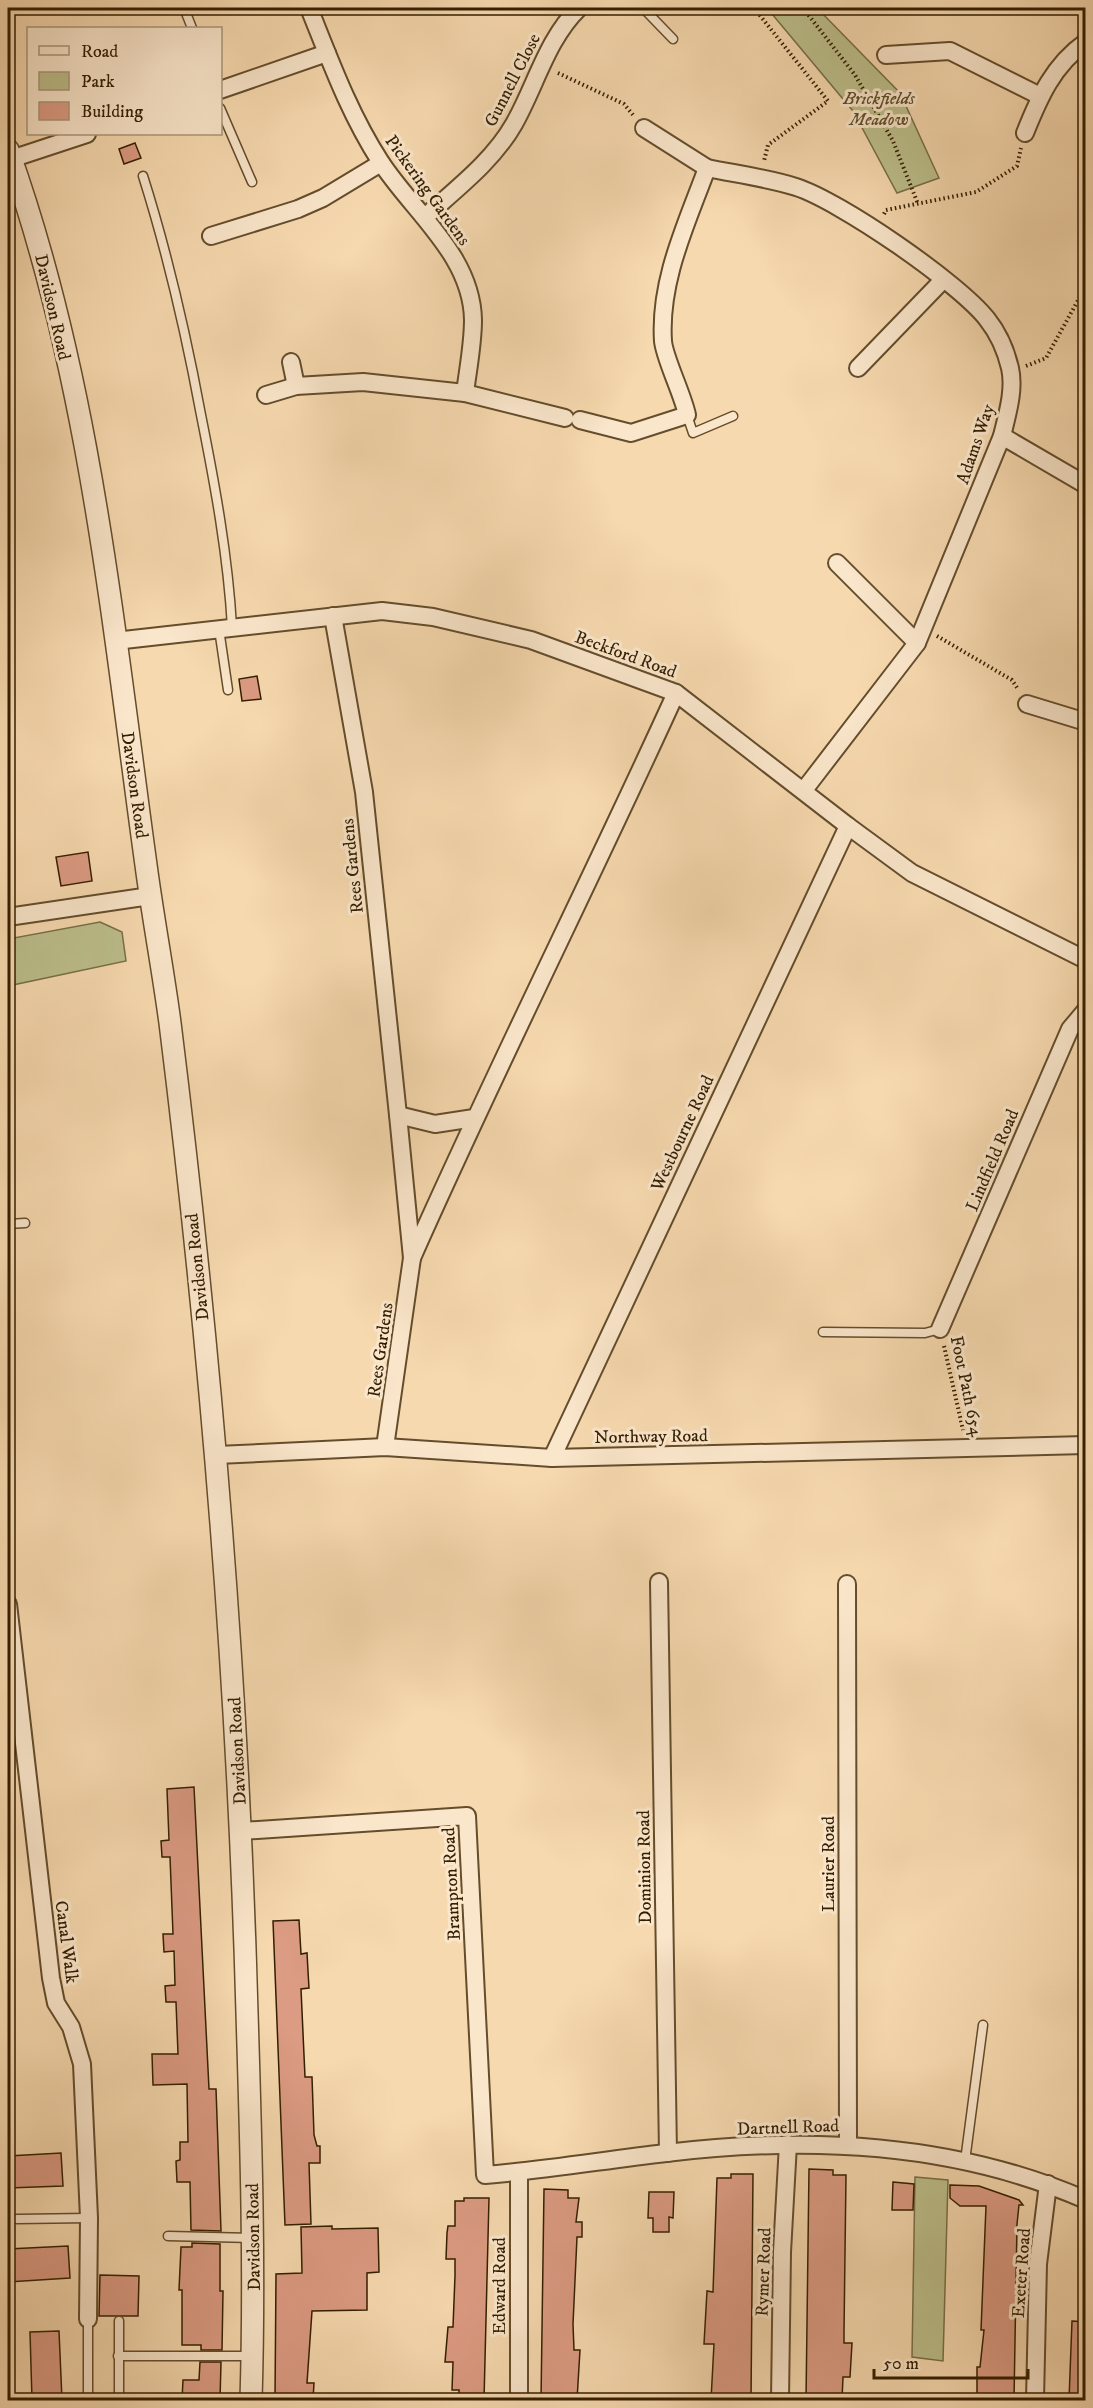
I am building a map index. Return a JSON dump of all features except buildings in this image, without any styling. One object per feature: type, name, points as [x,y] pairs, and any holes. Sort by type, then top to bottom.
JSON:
[{"type":"street","name":"Pickering Gardens","points":[[309,8],[354,120],[381,163],[425,217],[456,261],[470,297],[473,320],[465,393]]},
{"type":"street","name":"Gunnell Close","points":[[425,217],[499,146],[513,125],[563,23],[579,8]]},
{"type":"street","points":[[1024,133],[1040,96],[1054,72],[1086,42]]},
{"type":"street","points":[[886,54],[950,51],[1040,96]]},
{"type":"street","points":[[222,89],[327,53]]},
{"type":"street","name":"Adams Way","points":[[644,128],[707,168],[798,187],[875,231],[944,279],[987,318],[1005,348],[1011,371],[1010,406],[1002,436],[920,635],[804,790]]},
{"type":"street","points":[[9,154],[83,135]]},
{"type":"street","name":"Davidson Road","points":[[9,154],[42,256],[75,402],[95,506],[170,1022],[217,1455],[242,1831],[254,2238],[251,2400]]},
{"type":"street","points":[[211,236],[298,209],[323,198],[381,163]]},
{"type":"street","points":[[266,395],[296,387],[363,382],[465,393],[631,433],[687,415],[663,342],[665,307],[670,268],[707,168]]},
{"type":"street","points":[[858,368],[944,279]]},
{"type":"street","points":[[291,362],[296,387]]},
{"type":"street","points":[[1002,436],[1086,485]]},
{"type":"street","points":[[837,564],[920,635]]},
{"type":"street","name":"Beckford Road","points":[[115,641],[382,611],[433,617],[531,640],[676,693],[912,873],[1086,960]]},
{"type":"street","name":"Rees Gardens","points":[[333,616],[364,792],[412,1258],[386,1447]]},
{"type":"street","name":"Rees Gardens","points":[[412,1258],[474,1118],[590,882],[676,693]]},
{"type":"street","points":[[1027,704],[1086,722]]},
{"type":"street","name":"Westbourne Road","points":[[552,1458],[848,826]]},
{"type":"street","points":[[8,917],[150,896]]},
{"type":"street","name":"Lindfield Road","points":[[940,1329],[1070,1029],[1086,1010]]},
{"type":"street","points":[[398,1115],[435,1124],[474,1118]]},
{"type":"street","name":"Northway Road","points":[[217,1455],[386,1447],[552,1458],[967,1448],[1030,1444],[1086,1445]]},
{"type":"street","name":"Dominion Road","points":[[659,1582],[668,2153]]},
{"type":"street","name":"Laurier Road","points":[[847,1584],[848,2145]]},
{"type":"street","name":"Canal Walk","points":[[8,1604],[51,1978],[56,2003],[71,2027],[82,2064],[89,2218],[87,2319]]},
{"type":"street","name":"Brampton Road","points":[[242,1831],[467,1816],[485,2175]]},
{"type":"street","name":"Dartnell Road","points":[[485,2175],[668,2153],[788,2144],[848,2145],[934,2154],[965,2161],[1048,2184],[1086,2200]]},
{"type":"street","name":"Rymer Road","points":[[780,2400],[782,2252],[788,2144]]},
{"type":"street","name":"Edward Road","points":[[519,2172],[519,2400]]},
{"type":"street","name":"Exeter Road","points":[[1035,2400],[1038,2264],[1048,2184]]},
{"type":"lane","points":[[184,8],[192,27]]},
{"type":"lane","points":[[643,8],[673,39]]},
{"type":"lane","points":[[222,113],[252,182]]},
{"type":"lane","points":[[143,176],[168,260],[203,422],[230,591],[225,627],[228,690]]},
{"type":"lane","points":[[687,415],[693,433],[733,416]]},
{"type":"lane","points":[[8,1224],[25,1223]]},
{"type":"lane","points":[[823,1332],[925,1334],[940,1329]]},
{"type":"lane","points":[[965,2161],[983,2025]]},
{"type":"lane","points":[[17,2219],[89,2218]]},
{"type":"lane","points":[[168,2236],[254,2238]]},
{"type":"lane","points":[[87,2319],[88,2400]]},
{"type":"lane","points":[[119,2321],[119,2400]]},
{"type":"lane","points":[[118,2356],[252,2356]]},
{"type":"path","points":[[754,8],[828,101],[768,145],[758,179]]},
{"type":"path","points":[[803,8],[855,75],[892,141],[918,204]]},
{"type":"path","points":[[543,65],[624,104],[644,128]]},
{"type":"path","points":[[875,231],[886,210],[976,192],[1017,166],[1024,133]]},
{"type":"path","points":[[1011,371],[1046,358],[1086,285]]},
{"type":"path","points":[[920,635],[1012,680],[1027,704]]},
{"type":"path","name":"Foot Path 654","points":[[940,1329],[967,1448]]},
{"type":"green space","name":"Brickfields Meadow","points":[[767,8],[817,8],[900,93],[939,178],[897,193],[853,111]]},
{"type":"green space","points":[[100,922],[122,932],[126,961],[8,986],[8,939]]},
{"type":"green space","points":[[915,2177],[948,2180],[943,2361],[912,2357]]}]
